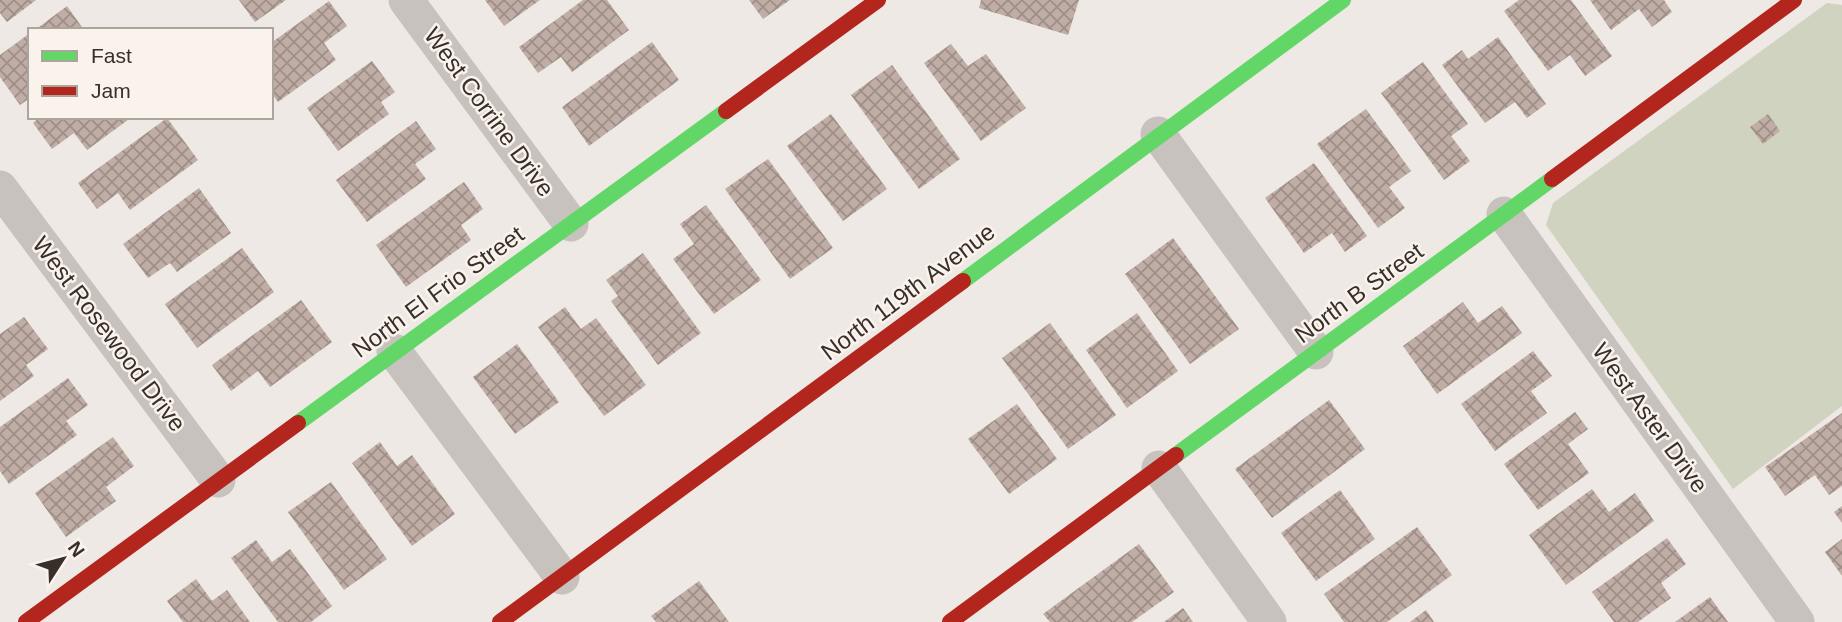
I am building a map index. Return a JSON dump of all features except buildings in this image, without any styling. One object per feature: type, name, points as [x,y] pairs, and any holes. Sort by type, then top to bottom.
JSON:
[{"type":"street","name":"West Corrine Drive","points":[[407,0],[571,224]]},
{"type":"street","name":"North El Frio Street","points":[[26,622],[878,0]]},
{"type":"street","name":"North 119th Avenue","points":[[500,622],[1343,0]]},
{"type":"street","name":"North B Street","points":[[950,622],[1794,0]]},
{"type":"street","points":[[1158,135],[1316,352]]},
{"type":"street","name":"West Rosewood Drive","points":[[0,188],[218,480]]},
{"type":"street","name":"West Aster Drive","points":[[1504,214],[1797,622]]},
{"type":"street","points":[[394,351],[562,577]]},
{"type":"street","points":[[1159,468],[1269,622]]},
{"type":"green space","points":[[1827,3],[1842,5],[1842,406],[1733,489],[1546,225],[1553,203]]},
{"type":"traffic: fast","points":[[963,281],[1343,0]]},
{"type":"traffic: fast","points":[[298,423],[726,111]]},
{"type":"traffic: fast","points":[[1176,455],[1552,179]]},
{"type":"traffic: jam","points":[[726,111],[878,0]]},
{"type":"traffic: jam","points":[[1552,179],[1794,0]]},
{"type":"traffic: jam","points":[[500,622],[963,281]]},
{"type":"traffic: jam","points":[[26,622],[298,423]]},
{"type":"traffic: jam","points":[[950,622],[1176,455]]}]
